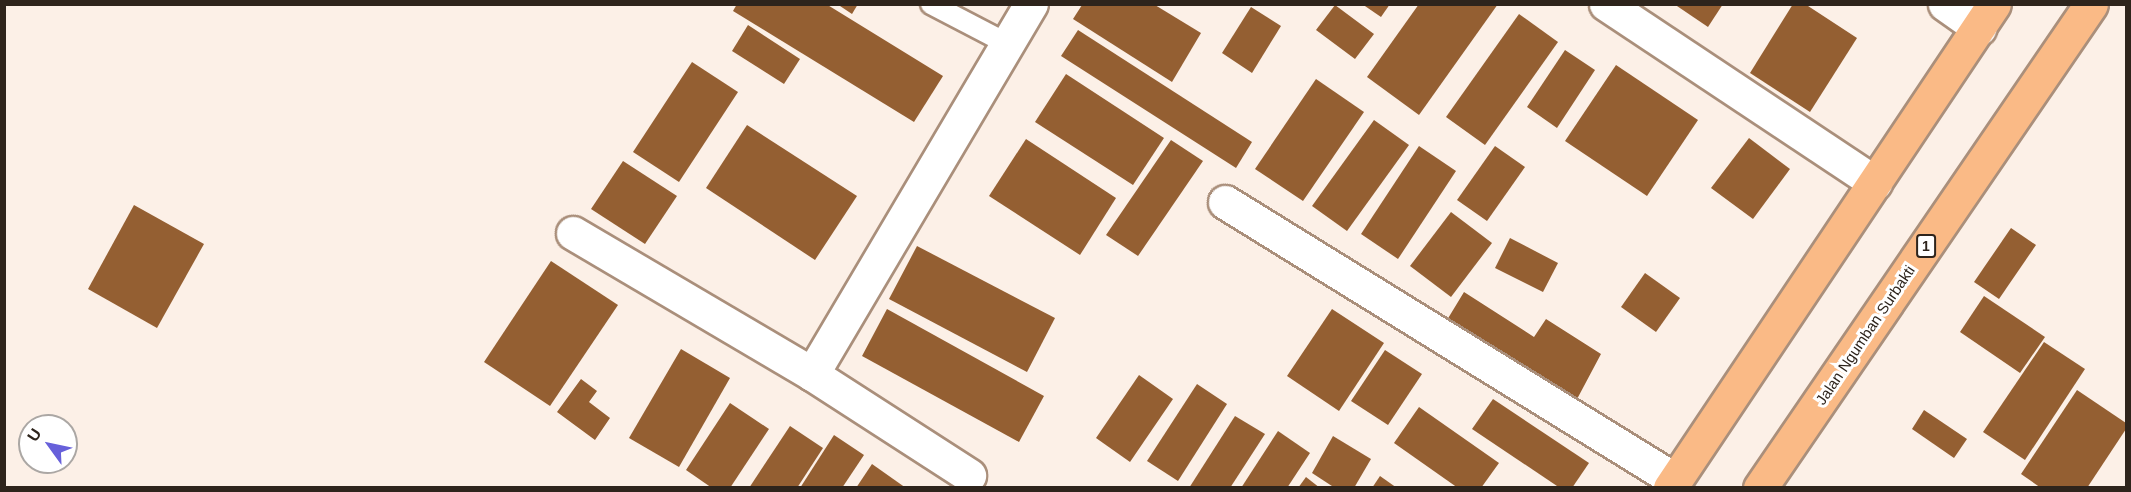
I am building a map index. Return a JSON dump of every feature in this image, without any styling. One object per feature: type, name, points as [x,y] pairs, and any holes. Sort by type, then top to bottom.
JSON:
[{"type":"highway","name":"Jalan Ngumban Surbakti","points":[[1760,488],[2091,4]]},
{"type":"highway","points":[[1672,484],[1987,16]]},
{"type":"street","points":[[812,374],[1031,4]]},
{"type":"street","points":[[1606,4],[1875,183]]},
{"type":"street","points":[[1945,4],[1987,16]]},
{"type":"street","points":[[1225,202],[1672,484]]},
{"type":"street","points":[[573,233],[812,374],[969,475]]},
{"type":"lane","points":[[931,4],[1006,43]]},
{"type":"building","points":[[737,4],[826,4],[943,76],[914,122],[733,11]]},
{"type":"building","points":[[837,4],[858,4],[852,14]]},
{"type":"building","points":[[1362,4],[1390,4],[1381,17]]},
{"type":"building","points":[[1419,4],[1498,4],[1419,115],[1367,77]]},
{"type":"building","points":[[1674,4],[1723,4],[1708,27]]},
{"type":"building","points":[[1793,4],[1805,4],[1857,38],[1810,112],[1750,73]]},
{"type":"building","points":[[1082,5],[1155,5],[1201,33],[1172,82],[1073,19]]},
{"type":"building","points":[[1335,5],[1374,34],[1355,59],[1316,30]]},
{"type":"building","points":[[1251,7],[1281,26],[1252,73],[1222,53]]},
{"type":"building","points":[[1519,14],[1558,42],[1485,145],[1446,117]]},
{"type":"building","points":[[748,25],[800,59],[784,84],[732,51]]},
{"type":"building","points":[[1078,30],[1252,142],[1236,168],[1061,56]]},
{"type":"building","points":[[1565,50],[1595,70],[1557,128],[1527,107]]},
{"type":"building","points":[[692,62],[738,92],[679,182],[633,152]]},
{"type":"building","points":[[1616,65],[1698,120],[1647,196],[1565,141]]},
{"type":"building","points":[[1066,74],[1164,138],[1133,185],[1035,122]]},
{"type":"building","points":[[1316,79],[1364,112],[1303,201],[1255,169]]},
{"type":"building","points":[[1374,120],[1409,145],[1347,231],[1312,206]]},
{"type":"building","points":[[747,125],[857,196],[815,260],[706,188]]},
{"type":"building","points":[[1749,138],[1790,169],[1753,219],[1711,188]]},
{"type":"building","points":[[1026,139],[1116,198],[1080,255],[989,196]]},
{"type":"building","points":[[1171,140],[1203,161],[1138,256],[1106,235]]},
{"type":"building","points":[[1419,146],[1456,171],[1398,259],[1361,234]]},
{"type":"building","points":[[1495,146],[1525,167],[1487,221],[1457,200]]},
{"type":"building","points":[[623,161],[677,196],[645,244],[591,209]]},
{"type":"building","points":[[134,205],[204,244],[157,328],[88,289]]},
{"type":"building","points":[[1451,212],[1492,243],[1451,297],[1410,266]]},
{"type":"building","points":[[2011,228],[2036,245],[1999,299],[1974,282]]},
{"type":"building","points":[[1510,238],[1558,263],[1543,292],[1495,268]]},
{"type":"building","points":[[917,246],[1055,318],[1027,372],[889,299]]},
{"type":"building","points":[[551,261],[618,305],[550,406],[484,362]]},
{"type":"building","points":[[1645,273],[1680,298],[1656,332],[1621,307]]},
{"type":"building","points":[[1464,292],[1534,337],[1546,319],[1601,354],[1576,401],[1447,320]]},
{"type":"building","points":[[1984,296],[2045,337],[2020,373],[1960,332]]},
{"type":"building","points":[[887,309],[1044,396],[1019,442],[862,356]]},
{"type":"building","points":[[1332,309],[1384,343],[1339,411],[1287,376]]},
{"type":"building","points":[[2044,342],[2085,369],[2025,460],[1983,432]]},
{"type":"building","points":[[681,349],[730,378],[679,467],[629,438]]},
{"type":"building","points":[[1385,350],[1422,374],[1388,425],[1351,401]]},
{"type":"building","points":[[1139,375],[1173,399],[1130,462],[1096,438]]},
{"type":"building","points":[[581,379],[597,391],[589,402],[610,418],[595,440],[557,412]]},
{"type":"building","points":[[1197,384],[1227,404],[1178,481],[1147,461]]},
{"type":"building","points":[[2077,390],[2126,423],[2126,429],[2087,488],[2041,488],[2021,474]]},
{"type":"building","points":[[1493,399],[1589,463],[1572,488],[1560,488],[1472,429]]},
{"type":"building","points":[[730,403],[769,429],[730,488],[712,488],[686,470]]},
{"type":"building","points":[[1419,407],[1499,463],[1481,488],[1458,488],[1394,443]]},
{"type":"building","points":[[1924,410],[1967,439],[1954,458],[1912,429]]},
{"type":"building","points":[[1235,416],[1265,434],[1230,488],[1189,488]]},
{"type":"building","points":[[790,426],[823,448],[797,488],[749,488]]},
{"type":"building","points":[[1278,431],[1310,453],[1287,488],[1241,488]]},
{"type":"building","points":[[834,435],[864,455],[842,488],[800,488]]},
{"type":"building","points":[[1333,436],[1371,459],[1354,488],[1335,488],[1312,473]]},
{"type":"building","points":[[872,464],[906,488],[856,488]]},
{"type":"building","points":[[1380,476],[1397,488],[1372,488]]},
{"type":"building","points":[[1306,477],[1320,488],[1298,488]]}]
